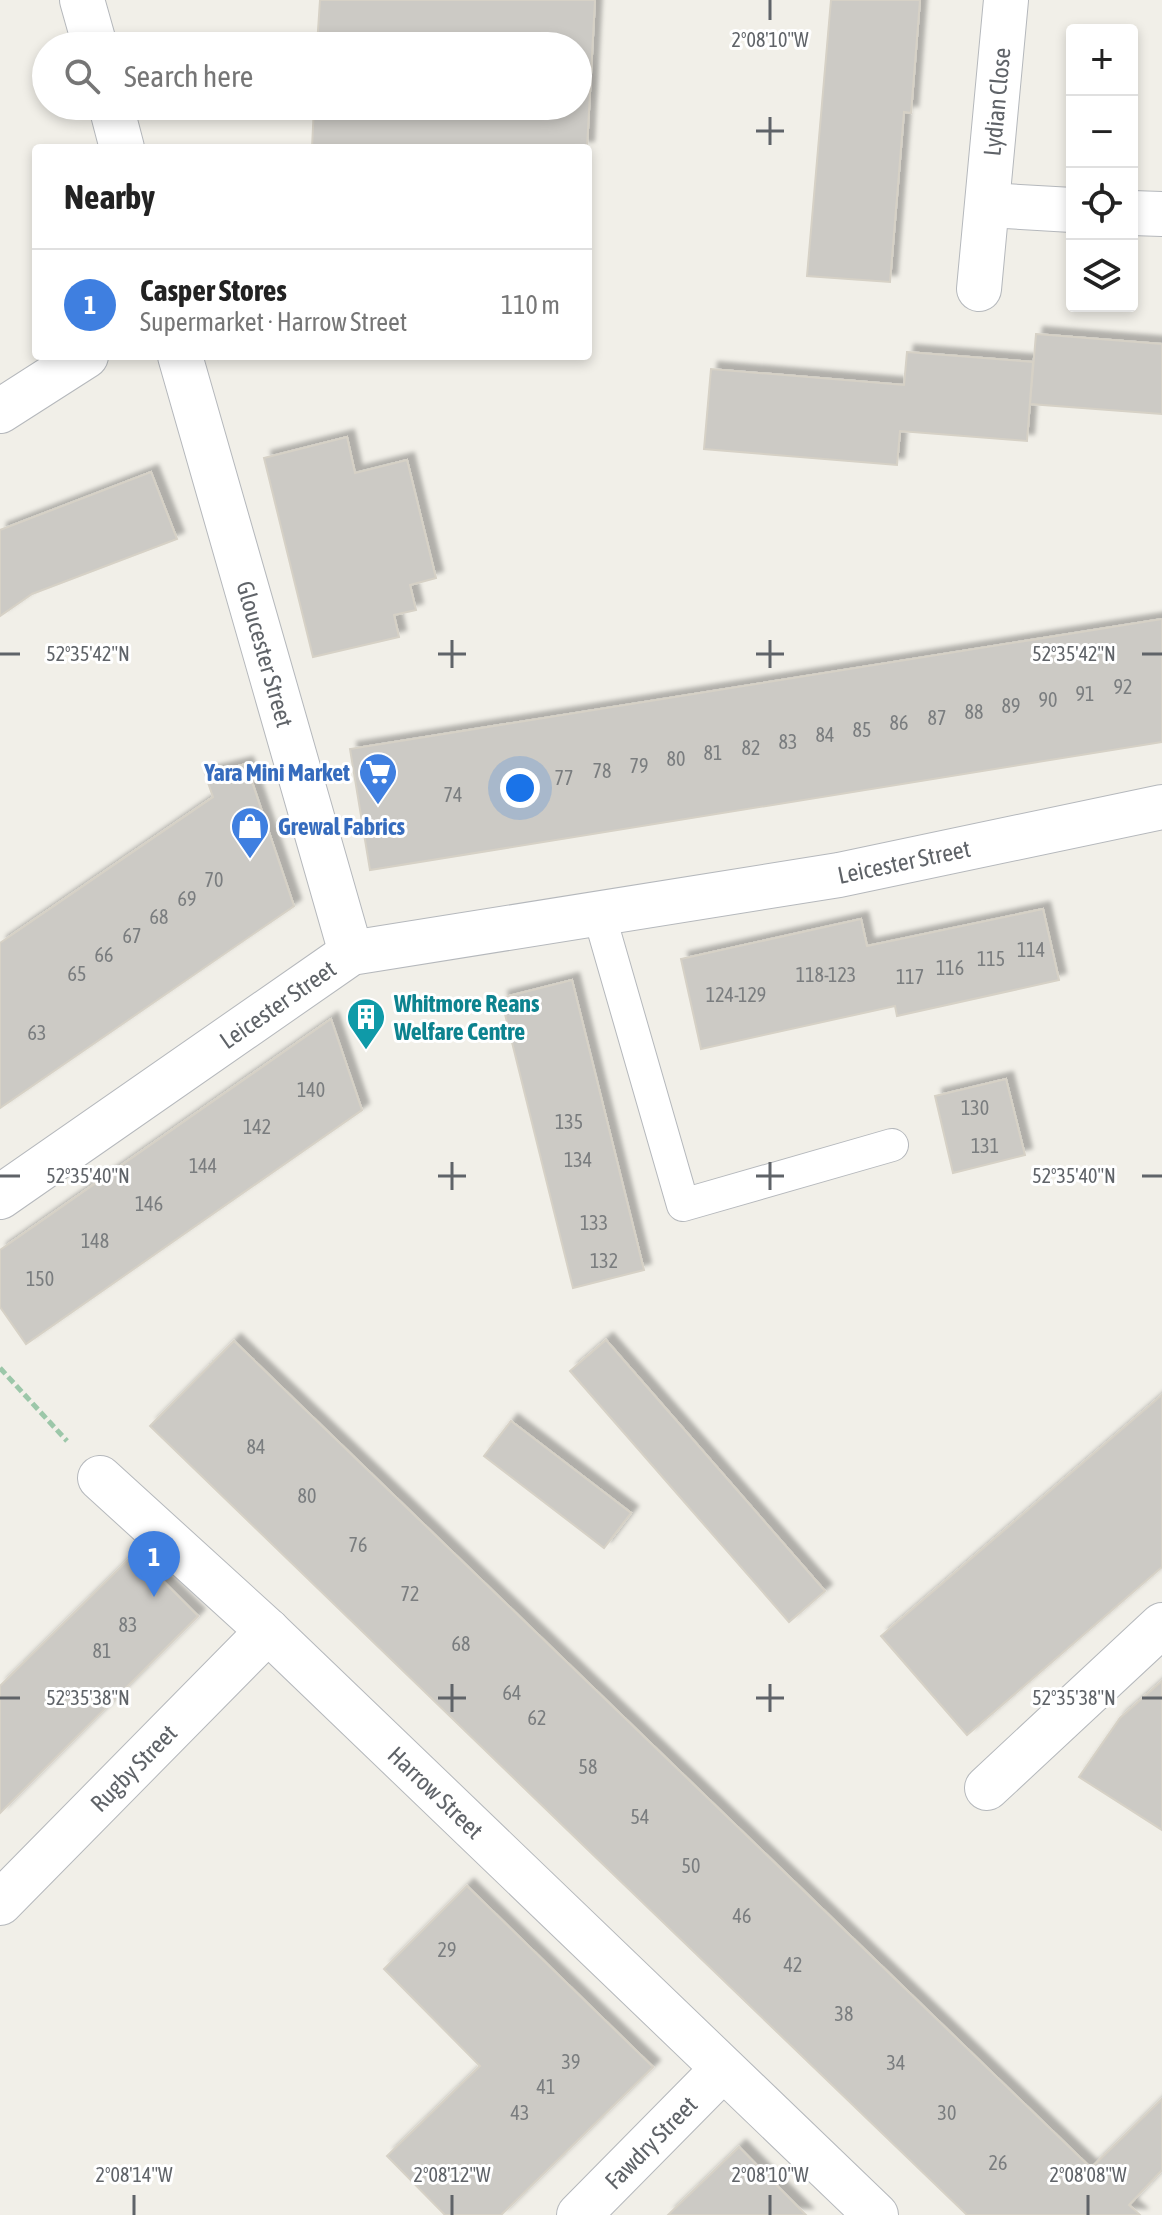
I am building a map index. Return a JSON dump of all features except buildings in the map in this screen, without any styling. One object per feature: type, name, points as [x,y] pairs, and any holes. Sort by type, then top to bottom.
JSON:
[{"type":"street","points":[[82,0],[91,32]]},
{"type":"street","name":"Lydian Close","points":[[979,289],[1006,0]]},
{"type":"street","points":[[115,120],[121,144]]},
{"type":"street","points":[[988,205],[1066,210]]},
{"type":"street","points":[[1138,213],[1162,214]]},
{"type":"street","points":[[0,411],[80,360]]},
{"type":"street","name":"Gloucester Street","points":[[181,360],[351,953]]},
{"type":"street","name":"Leicester Street","points":[[0,1197],[351,953],[839,875],[1162,807]]},
{"type":"street","name":"Harrow Street","points":[[100,1478],[268,1631],[876,2215]]},
{"type":"street","points":[[987,1788],[1162,1625]]},
{"type":"street","name":"Rugby Street","points":[[0,1903],[268,1631]]},
{"type":"street","name":"Fawdry Street","points":[[579,2215],[723,2069]]},
{"type":"lane","points":[[599,914],[683,1205],[892,1145]]},
{"type":"path","points":[[0,1368],[100,1478]]},
{"type":"place","name":"Yara Mini Market","points":[[378,806]]},
{"type":"place","name":"Grewal Fabrics","points":[[250,860]]},
{"type":"place","name":"Whitmore Reans Welfare Centre","points":[[366,1051]]},
{"type":"place","name":"Casper Stores","points":[[154,1597]]}]
